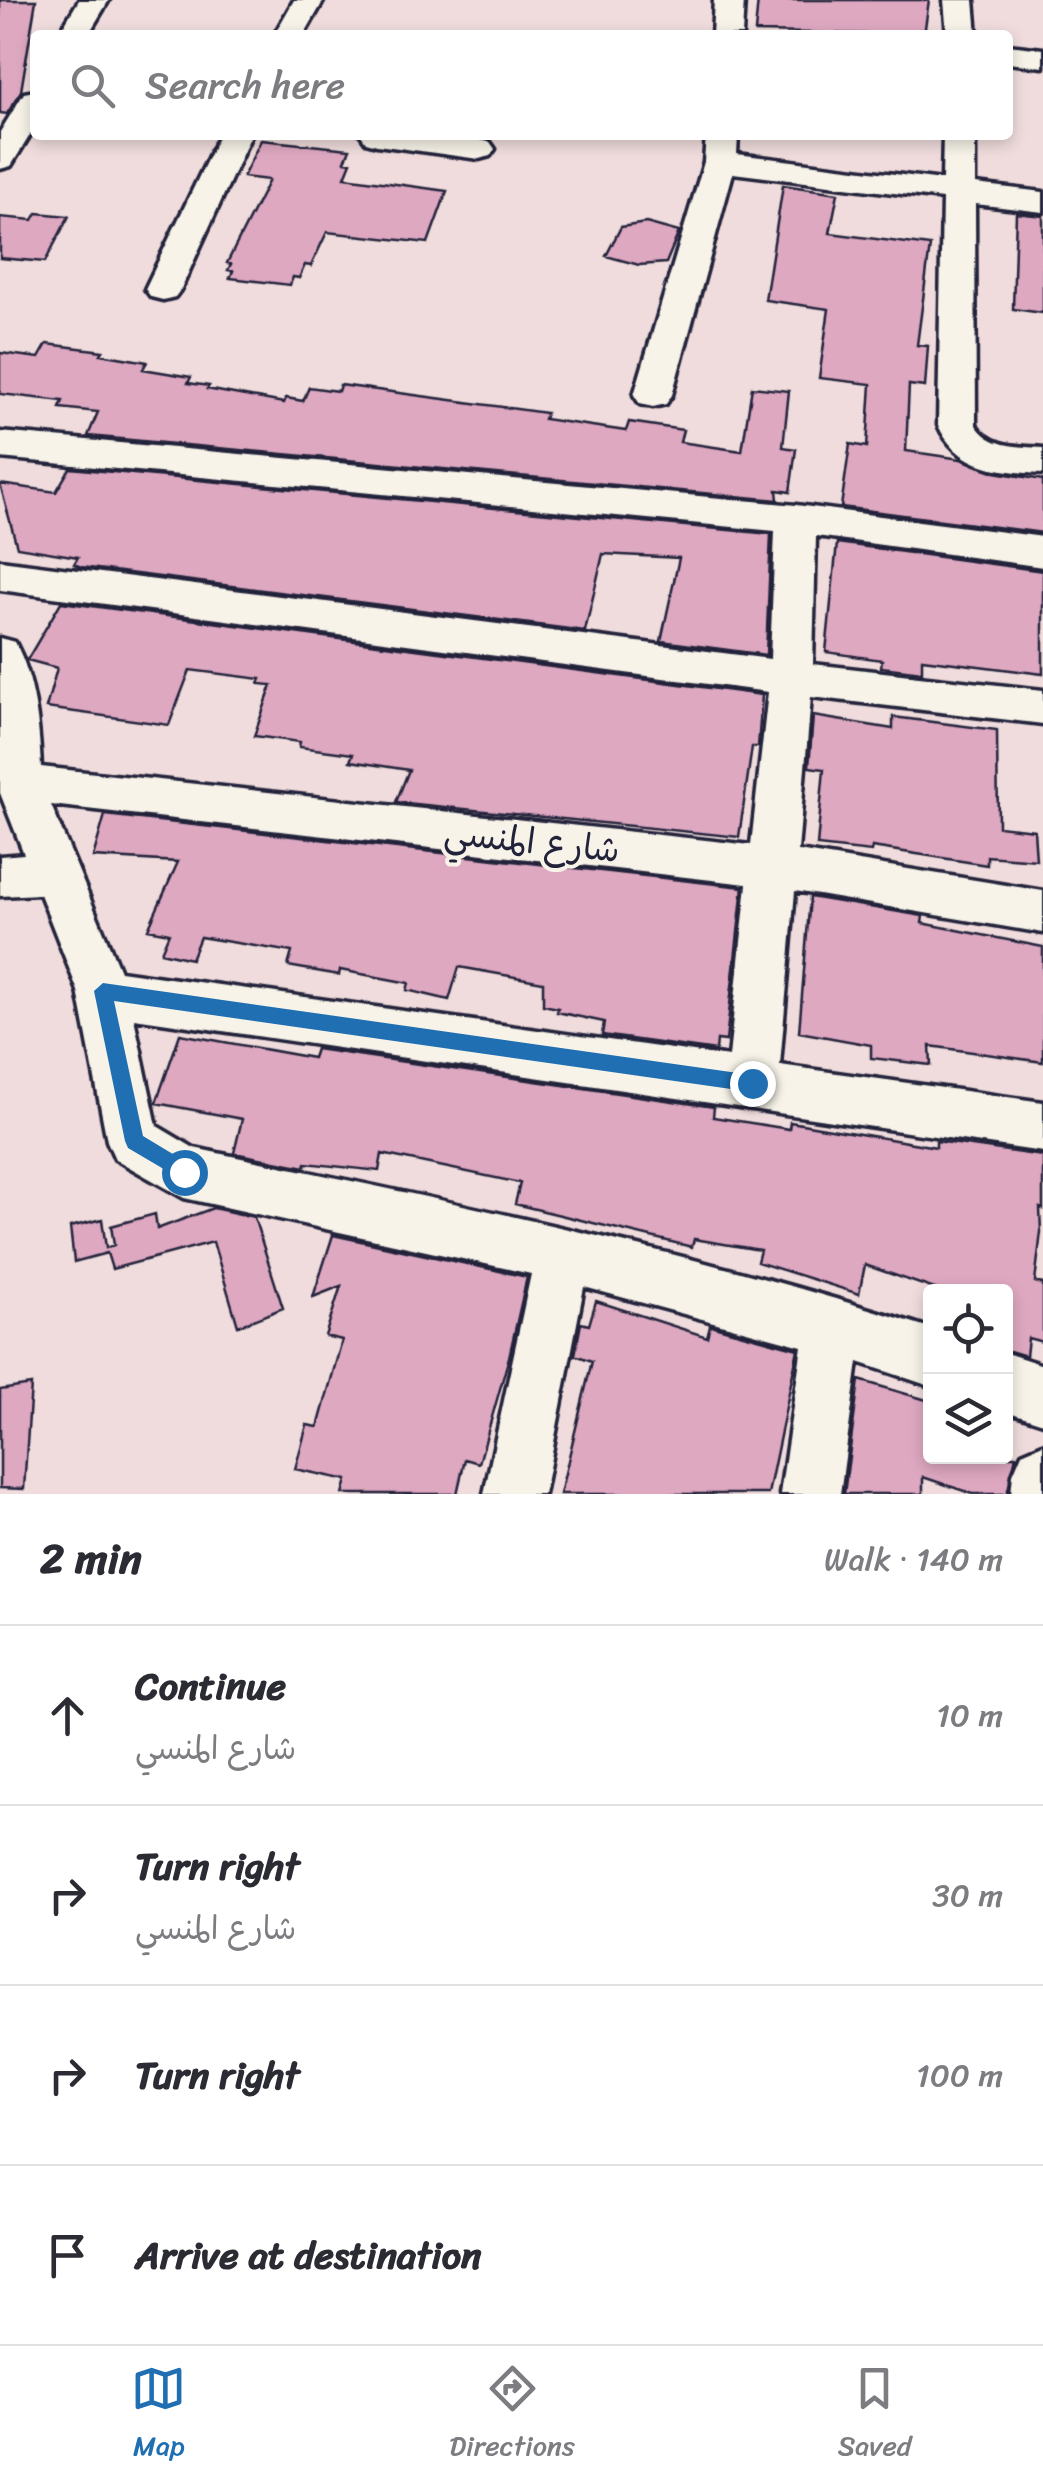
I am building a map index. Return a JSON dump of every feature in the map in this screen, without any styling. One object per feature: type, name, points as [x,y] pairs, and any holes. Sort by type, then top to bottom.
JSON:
[{"type":"street","points":[[76,30],[94,0]]},
{"type":"street","points":[[728,30],[730,0]]},
{"type":"street","points":[[959,0],[962,30]]},
{"type":"street","points":[[291,30],[305,1]]},
{"type":"street","points":[[1013,55],[1043,58]]},
{"type":"street","points":[[0,159],[30,108]]},
{"type":"street","points":[[163,288],[233,140]]},
{"type":"street","points":[[411,140],[479,150]]},
{"type":"street","points":[[959,140],[957,425],[961,440],[974,452],[1043,461]]},
{"type":"street","points":[[653,396],[721,148],[1043,202]]},
{"type":"street","points":[[0,444],[796,519],[1043,552]]},
{"type":"street","points":[[752,1083],[791,678],[796,519]]},
{"type":"street","points":[[0,574],[791,678],[1043,707]]},
{"type":"street","points":[[0,654],[18,783],[103,991],[134,1141],[184,1172],[563,1253],[834,1326],[923,1355]]},
{"type":"street","name":"شارع المنسي","points":[[18,783],[771,867],[1043,912]]},
{"type":"street","points":[[0,876],[55,873]]},
{"type":"street","points":[[103,991],[1043,1127]]},
{"type":"street","points":[[514,1494],[563,1253]]},
{"type":"street","points":[[810,1494],[834,1326]]},
{"type":"street","points":[[1013,1384],[1043,1394]]},
{"type":"street","points":[[1042,1494],[1043,1474]]},
{"type":"building","points":[[0,0],[36,0],[21,91],[7,114],[0,113]]},
{"type":"building","points":[[758,0],[929,0],[925,30],[755,30]]},
{"type":"building","points":[[261,140],[350,149],[345,161],[351,162],[345,177],[447,191],[428,243],[327,232],[311,266],[305,265],[290,285],[230,278],[233,271],[228,270],[231,264],[227,263],[269,180],[243,177]]},
{"type":"building","points":[[783,185],[838,193],[830,233],[930,246],[917,345],[928,346],[925,387],[909,385],[906,451],[961,459],[995,472],[1043,480],[1043,533],[841,507],[850,444],[867,447],[871,384],[819,378],[829,309],[765,300]]},
{"type":"building","points":[[37,213],[69,216],[45,262],[0,258],[0,217],[33,220]]},
{"type":"building","points":[[1016,213],[1043,216],[1043,313],[1013,309]]},
{"type":"building","points":[[646,223],[679,232],[666,263],[639,265],[606,256],[621,227]]},
{"type":"building","points":[[47,344],[103,351],[101,354],[147,362],[143,369],[191,377],[188,383],[209,386],[207,389],[284,403],[286,398],[303,401],[309,387],[338,391],[340,385],[546,413],[544,419],[626,431],[629,422],[683,430],[680,442],[742,451],[752,387],[789,391],[783,447],[796,449],[790,492],[777,490],[778,500],[88,436],[98,412],[60,408],[63,401],[0,394],[0,353],[39,358]]},
{"type":"building","points":[[70,468],[771,534],[766,655],[661,641],[679,558],[603,554],[585,631],[81,567],[74,564],[78,557],[17,547],[0,484],[56,492]]},
{"type":"building","points":[[837,543],[1043,571],[1043,674],[922,659],[922,672],[881,667],[882,660],[826,652]]},
{"type":"building","points":[[61,602],[762,695],[758,747],[752,747],[739,837],[396,802],[409,770],[350,761],[353,754],[299,747],[300,742],[254,736],[272,685],[259,684],[261,679],[190,670],[169,725],[46,708],[57,668],[27,660]]},
{"type":"building","points":[[813,716],[893,729],[893,717],[997,730],[998,826],[1034,830],[1036,860],[987,856],[987,865],[872,847],[871,852],[817,846],[824,769],[809,767]]},
{"type":"building","points":[[105,815],[743,887],[726,1041],[717,1040],[716,1051],[602,1035],[604,1022],[543,1005],[543,982],[459,967],[449,1000],[407,990],[409,983],[340,970],[339,975],[288,966],[292,952],[200,937],[191,959],[161,952],[169,933],[148,929],[178,862],[93,857]]},
{"type":"building","points":[[810,897],[923,916],[922,923],[1043,947],[1043,1062],[930,1046],[931,1065],[871,1058],[871,1045],[799,1032]]},
{"type":"building","points":[[180,1034],[313,1058],[316,1049],[714,1107],[713,1117],[789,1129],[790,1122],[936,1147],[936,1141],[1043,1156],[1043,1209],[1040,1208],[1035,1282],[1043,1284],[1043,1342],[1028,1338],[1026,1356],[1013,1352],[1013,1284],[923,1285],[865,1265],[859,1294],[757,1262],[760,1250],[694,1239],[692,1247],[515,1204],[520,1183],[382,1154],[379,1171],[306,1163],[305,1167],[234,1153],[242,1119],[156,1103]]},
{"type":"building","points":[[213,1208],[254,1217],[283,1308],[238,1326],[213,1242],[112,1269],[107,1253],[74,1262],[70,1227],[102,1219],[106,1248],[114,1245],[111,1226],[155,1214],[157,1229]]},
{"type":"building","points":[[333,1235],[527,1277],[479,1463],[465,1459],[457,1494],[343,1494],[347,1480],[295,1469],[307,1425],[318,1427],[342,1340],[325,1336],[341,1286],[313,1297]]},
{"type":"building","points":[[596,1301],[707,1337],[710,1325],[798,1349],[768,1494],[560,1494],[592,1361],[575,1355],[581,1323],[589,1325]]},
{"type":"building","points":[[859,1380],[923,1399],[923,1464],[1013,1464],[1016,1456],[1007,1494],[973,1494],[923,1477],[923,1494],[844,1494]]},
{"type":"building","points":[[31,1385],[24,1489],[0,1488],[0,1390]]},
{"type":"route","points":[[184,1172],[134,1141],[103,991],[752,1083]]}]
